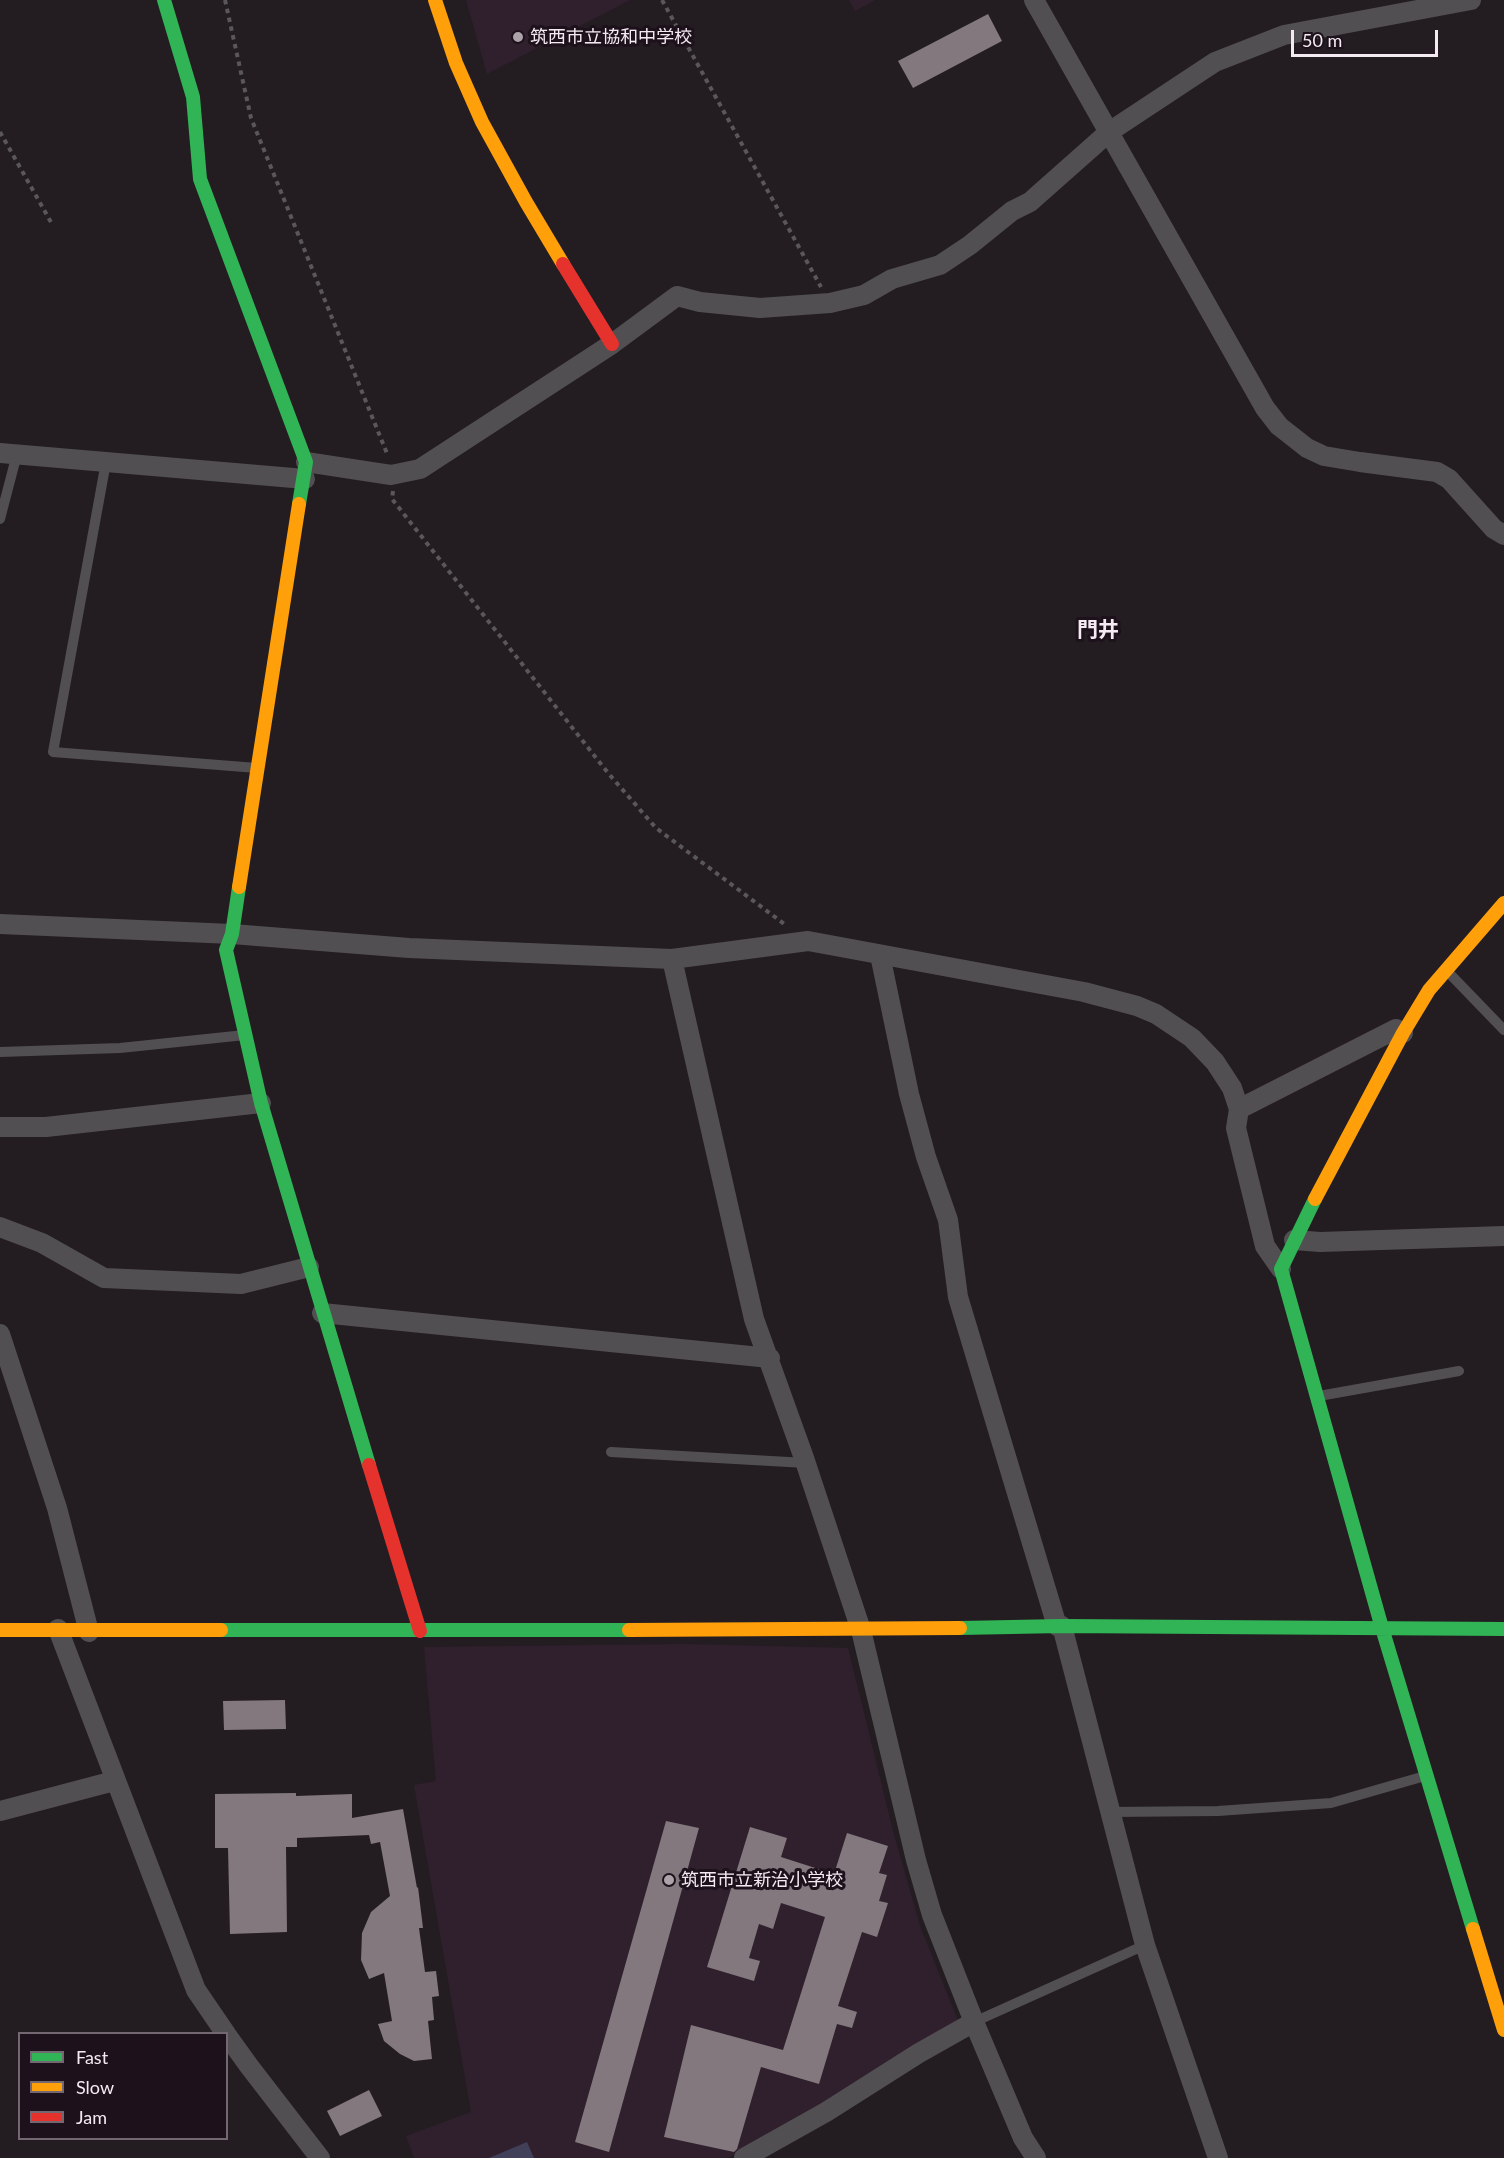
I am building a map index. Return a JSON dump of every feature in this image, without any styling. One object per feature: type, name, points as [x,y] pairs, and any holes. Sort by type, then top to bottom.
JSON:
[{"type":"street","points":[[164,0],[193,98],[200,179],[305,470],[232,934],[226,950],[261,1103],[322,1313],[420,1631]]},
{"type":"street","points":[[435,0],[456,63],[482,122],[526,202],[612,344]]},
{"type":"street","points":[[1034,0],[1265,408],[1279,426],[1306,448],[1324,456],[1437,472],[1449,479],[1494,529],[1504,535]]},
{"type":"street","points":[[8,453],[106,462],[391,475],[420,469],[612,344],[678,296],[700,302],[760,308],[830,303],[864,295],[892,279],[940,265],[970,245],[1012,211],[1030,202],[1109,132],[1215,62],[1284,35],[1471,0]]},
{"type":"street","points":[[1281,1269],[1403,1033],[1429,990],[1504,903]]},
{"type":"street","points":[[0,924],[232,934],[409,948],[672,958],[808,941],[1084,992],[1137,1006],[1156,1014],[1192,1038],[1215,1062],[1232,1088],[1239,1109],[1236,1128],[1265,1246],[1281,1269],[1382,1628],[1504,2030]]},
{"type":"street","points":[[880,955],[909,1094],[926,1157],[948,1220],[958,1297],[1059,1626],[1145,1945],[1218,2158]]},
{"type":"street","points":[[672,958],[754,1319],[770,1358],[861,1630],[916,1860],[933,1915],[974,2022],[1023,2138],[1036,2158]]},
{"type":"street","points":[[1239,1109],[1396,1029],[1403,1033]]},
{"type":"street","points":[[0,1126],[46,1127],[261,1103]]},
{"type":"street","points":[[0,1227],[42,1243],[104,1278],[242,1284],[309,1267]]},
{"type":"street","points":[[1294,1240],[1320,1242],[1504,1236]]},
{"type":"street","points":[[322,1313],[770,1358]]},
{"type":"street","points":[[0,1334],[57,1508],[90,1632]]},
{"type":"street","points":[[0,1630],[58,1629],[90,1632],[861,1630],[1059,1626],[1504,1629]]},
{"type":"street","points":[[58,1629],[196,1990],[225,2032]]},
{"type":"street","points":[[0,1811],[114,1780]]},
{"type":"street","points":[[744,2158],[816,2118],[919,2053],[974,2022]]},
{"type":"street","points":[[228,2037],[320,2158]]},
{"type":"lane","points":[[0,519],[8,453]]},
{"type":"lane","points":[[106,462],[53,752],[258,768]]},
{"type":"lane","points":[[1445,970],[1504,1030]]},
{"type":"lane","points":[[0,1052],[120,1047],[245,1035]]},
{"type":"lane","points":[[1316,1396],[1459,1371]]},
{"type":"lane","points":[[611,1452],[806,1463]]},
{"type":"lane","points":[[1110,1812],[1218,1811],[1330,1803],[1426,1776]]},
{"type":"lane","points":[[974,2022],[1145,1945]]},
{"type":"path","points":[[225,0],[251,118],[396,474],[392,499],[608,773],[656,828],[808,941]]},
{"type":"path","points":[[662,0],[830,303]]},
{"type":"path","points":[[0,132],[52,224]]},
{"type":"shaded area","name":"筑西市立協和中学校","points":[[466,0],[630,0],[487,74]]},
{"type":"shaded area","points":[[849,0],[875,0],[855,11]]},
{"type":"shaded area","name":"筑西市立新治小学校","points":[[686,1644],[848,1648],[894,1835],[920,1926],[958,2021],[803,2118],[728,2158],[414,2158],[406,2136],[471,2112],[414,1785],[436,1781],[424,1647]]},
{"type":"water","points":[[527,2142],[534,2158],[489,2158]]},
{"type":"building","points":[[988,14],[1002,41],[913,88],[898,61]]},
{"type":"building","points":[[285,1700],[286,1729],[224,1730],[223,1701]]},
{"type":"building","points":[[296,1793],[296,1796],[352,1794],[352,1818],[403,1809],[418,1887],[423,1928],[419,1928],[425,1972],[436,1971],[439,1996],[432,1997],[434,2020],[428,2021],[432,2059],[414,2061],[400,2054],[384,2041],[378,2024],[392,2021],[384,1973],[369,1979],[361,1960],[362,1933],[371,1912],[390,1896],[380,1842],[371,1844],[369,1835],[297,1838],[297,1847],[286,1847],[287,1932],[230,1934],[228,1848],[215,1848],[215,1794]]},
{"type":"building","points":[[666,1821],[699,1828],[609,2152],[575,2142]]},
{"type":"building","points":[[750,1827],[787,1838],[781,1857],[834,1874],[847,1833],[888,1846],[879,1873],[887,1875],[879,1901],[888,1903],[877,1937],[862,1932],[838,2006],[857,2012],[852,2028],[837,2024],[819,2084],[761,2067],[737,2149],[734,2152],[664,2137],[691,2025],[783,2050],[825,1917],[781,1903],[773,1929],[759,1924],[749,1958],[760,1961],[754,1981],[707,1967]]},
{"type":"building","points":[[369,2090],[382,2116],[340,2136],[327,2111]]},
{"type":"traffic: fast","points":[[164,0],[193,97],[200,179],[306,462],[299,504]]},
{"type":"traffic: fast","points":[[239,887],[232,934],[226,950],[261,1103],[369,1465]]},
{"type":"traffic: fast","points":[[1315,1199],[1281,1269],[1382,1628],[1473,1929]]},
{"type":"traffic: fast","points":[[960,1628],[1062,1626],[1504,1629]]},
{"type":"traffic: fast","points":[[221,1630],[629,1630]]},
{"type":"traffic: slow","points":[[435,0],[456,63],[482,122],[563,264]]},
{"type":"traffic: slow","points":[[239,887],[299,504]]},
{"type":"traffic: slow","points":[[1315,1199],[1403,1033],[1429,990],[1504,903]]},
{"type":"traffic: slow","points":[[629,1630],[960,1628]]},
{"type":"traffic: slow","points":[[0,1630],[221,1630]]},
{"type":"traffic: slow","points":[[1473,1929],[1504,2030]]},
{"type":"traffic: jam","points":[[563,264],[612,344]]},
{"type":"traffic: jam","points":[[369,1465],[420,1631]]},
{"type":"place","name":"筑西市立協和中学校","points":[[518,37]]},
{"type":"place","name":"筑西市立新治小学校","points":[[669,1880]]},
{"type":"district","name":"門井","points":[[1098,630]]}]
